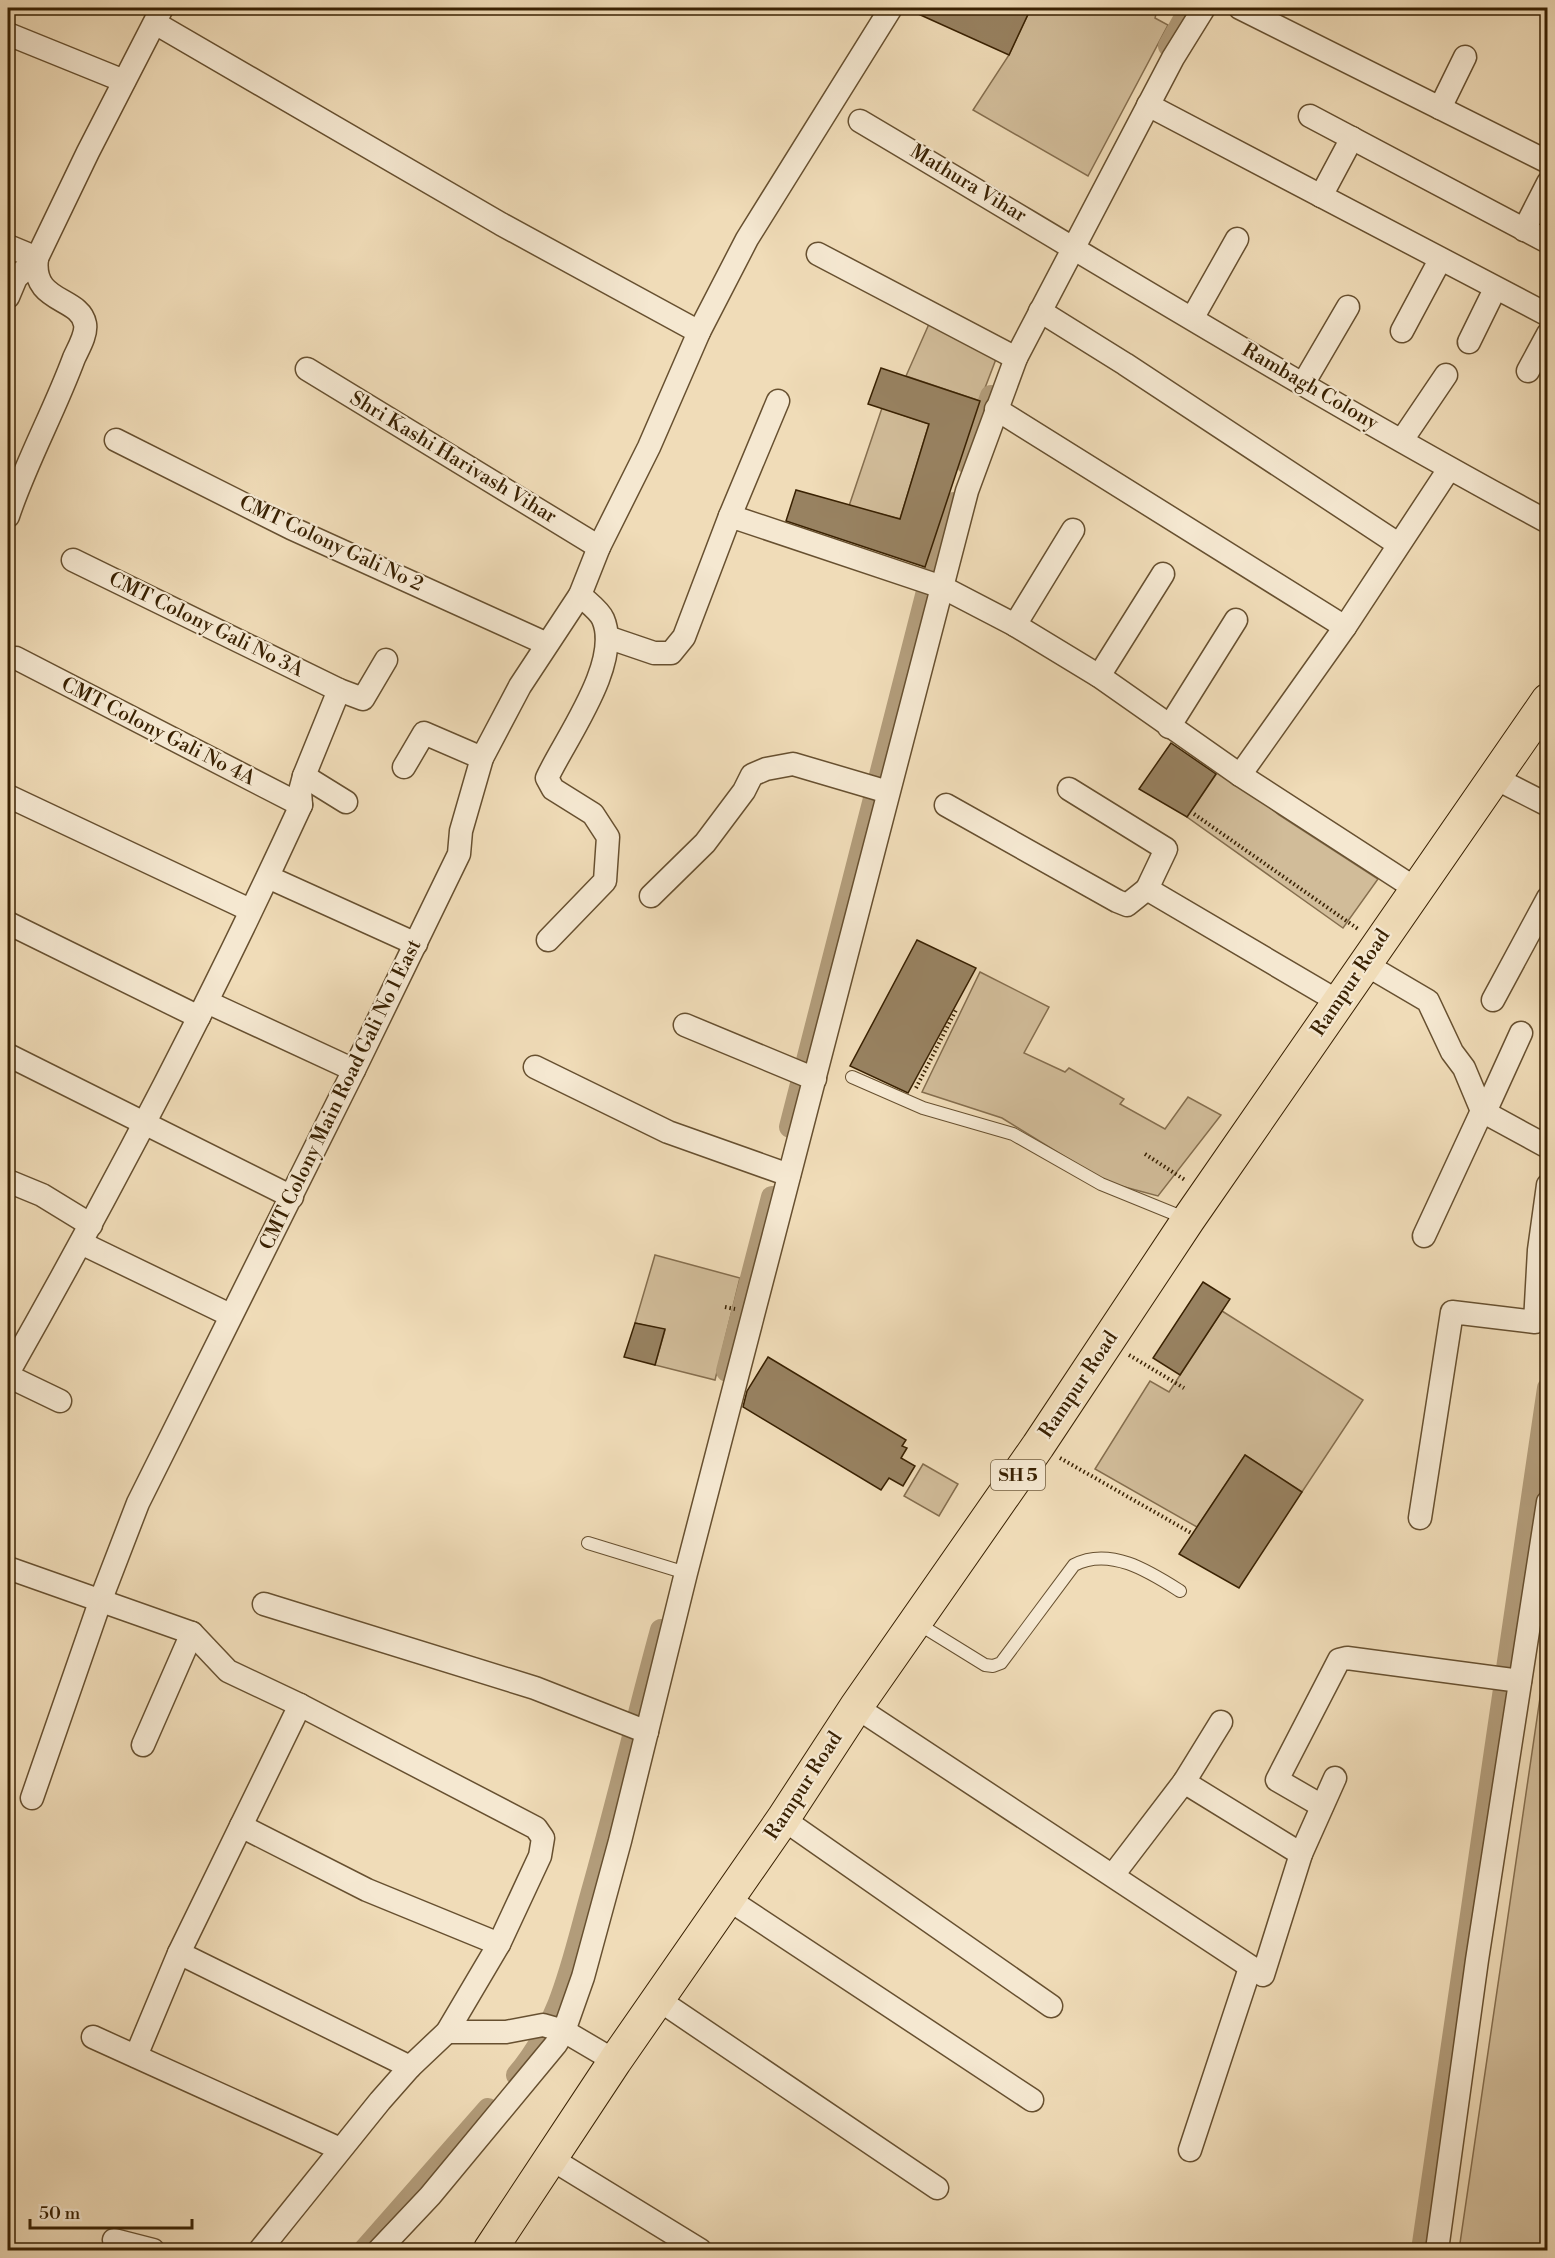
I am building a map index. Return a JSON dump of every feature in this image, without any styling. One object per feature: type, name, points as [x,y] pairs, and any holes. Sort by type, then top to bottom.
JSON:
[{"type":"main road","name":"Rampur Road","points":[[490,2250],[615,2061],[783,1819],[855,1707],[1038,1446],[1197,1207],[1548,700]]},
{"type":"street","name":"CMT Colony Main Road Gali No 1 East","points":[[32,1798],[101,1599],[138,1503],[230,1315],[292,1197],[459,854],[461,831],[482,758],[510,704],[580,595],[599,547],[649,447],[699,332],[747,239],[891,8]]},
{"type":"street","points":[[379,2250],[429,2196],[555,2028],[586,1965],[637,1728],[680,1572],[934,584],[996,409],[1010,355],[1040,311],[1067,243],[1204,8]]},
{"type":"street","points":[[1240,8],[1548,162]]},
{"type":"street","points":[[8,516],[57,404],[85,329],[81,315],[42,286],[35,272],[37,258],[159,15],[501,224],[699,332]]},
{"type":"street","points":[[8,34],[124,81]]},
{"type":"street","points":[[1440,108],[1465,57]]},
{"type":"street","points":[[1148,105],[1548,315]]},
{"type":"street","points":[[1310,116],[1548,242]]},
{"type":"street","name":"Mathura Vihar","points":[[860,121],[1067,243]]},
{"type":"street","points":[[1321,196],[1352,138]]},
{"type":"street","points":[[1524,230],[1548,183]]},
{"type":"street","points":[[1193,317],[1237,239]]},
{"type":"street","name":"Rambagh Colony","points":[[1067,243],[1449,469],[1548,522]]},
{"type":"street","points":[[8,246],[37,258]]},
{"type":"street","points":[[818,254],[1010,355]]},
{"type":"street","points":[[8,297],[16,278],[37,258]]},
{"type":"street","points":[[1402,331],[1440,260]]},
{"type":"street","points":[[1468,342],[1496,289]]},
{"type":"street","points":[[1303,384],[1348,307]]},
{"type":"street","points":[[1040,311],[1125,364],[1398,544]]},
{"type":"street","points":[[1528,371],[1548,334]]},
{"type":"street","name":"Shri Kashi Harivash Vihar","points":[[307,369],[599,547]]},
{"type":"street","points":[[1402,440],[1446,375]]},
{"type":"street","points":[[607,637],[654,653],[671,653],[684,637],[730,516],[778,401]]},
{"type":"street","points":[[996,409],[1345,627]]},
{"type":"street","name":"CMT Colony Gali No 2","points":[[116,440],[291,528],[547,644]]},
{"type":"street","points":[[1240,775],[1345,627],[1449,469]]},
{"type":"street","points":[[730,516],[934,584],[1015,625],[1099,676],[1240,775],[1416,889]]},
{"type":"street","points":[[1015,625],[1073,530]]},
{"type":"street","name":"CMT Colony Gali No 3A","points":[[72,560],[339,690],[363,699],[386,660]]},
{"type":"street","points":[[1099,676],[1163,574]]},
{"type":"street","points":[[548,940],[604,881],[608,837],[604,828],[593,814],[553,789],[547,778],[586,706],[602,664],[607,637],[602,617],[580,595]]},
{"type":"street","points":[[1169,727],[1236,620]]},
{"type":"street","name":"CMT Colony Gali No 4A","points":[[12,653],[301,805]]},
{"type":"street","points":[[60,1401],[8,1374],[86,1234],[203,1009],[268,877],[301,805],[300,790],[304,776],[339,690]]},
{"type":"street","points":[[404,767],[424,733],[482,758]]},
{"type":"street","points":[[651,896],[705,843],[744,791],[752,775],[766,769],[794,764],[882,790]]},
{"type":"street","points":[[304,776],[346,802]]},
{"type":"street","points":[[1493,777],[1548,804]]},
{"type":"street","points":[[946,805],[1117,901],[1127,904],[1147,889],[1166,849],[1069,789]]},
{"type":"street","points":[[8,796],[250,910]]},
{"type":"street","points":[[268,877],[416,944]]},
{"type":"street","points":[[1147,889],[1339,1002]]},
{"type":"street","points":[[1493,1000],[1548,898]]},
{"type":"street","points":[[8,923],[203,1009],[354,1070]]},
{"type":"street","points":[[1372,954],[1428,1001],[1452,1052],[1464,1068],[1483,1112],[1548,1147]]},
{"type":"street","points":[[685,1025],[807,1076]]},
{"type":"street","points":[[1424,1236],[1521,1033]]},
{"type":"street","points":[[8,1055],[292,1197]]},
{"type":"street","points":[[535,1067],[668,1132],[782,1173]]},
{"type":"street","points":[[8,1181],[42,1195],[86,1234],[230,1315]]},
{"type":"street","points":[[1419,1518],[1452,1312],[1535,1322],[1539,1250],[1548,1185]]},
{"type":"street","points":[[1437,2250],[1510,1680],[1546,1526],[1548,1502]]},
{"type":"street","points":[[8,1568],[192,1633],[228,1671],[300,1705],[536,1828],[543,1838],[540,1856],[499,1944],[447,2032],[410,2067],[340,2149],[260,2250]]},
{"type":"street","points":[[264,1604],[535,1688],[637,1728]]},
{"type":"street","points":[[143,1745],[192,1633]]},
{"type":"street","points":[[1322,1806],[1277,1780],[1339,1660],[1347,1658],[1510,1680]]},
{"type":"street","points":[[136,2056],[180,1953],[300,1705]]},
{"type":"street","points":[[855,1707],[1263,1976],[1301,1854],[1335,1778]]},
{"type":"street","points":[[1113,1875],[1184,1782],[1221,1722]]},
{"type":"street","points":[[1184,1782],[1301,1854]]},
{"type":"street","points":[[783,1819],[1051,2007]]},
{"type":"street","points":[[241,1826],[367,1890],[499,1944]]},
{"type":"street","points":[[728,1899],[1032,2100]]},
{"type":"street","points":[[180,1953],[410,2067]]},
{"type":"street","points":[[1190,2150],[1250,1968]]},
{"type":"street","points":[[659,2000],[938,2188]]},
{"type":"street","points":[[447,2032],[506,2032],[555,2028],[615,2061]]},
{"type":"street","points":[[93,2037],[340,2149]]},
{"type":"street","points":[[550,2158],[700,2250]]},
{"type":"street","points":[[114,2240],[153,2250]]},
{"type":"lane","points":[[852,1077],[909,1102],[1013,1134],[1101,1184],[1197,1207]]},
{"type":"lane","points":[[588,1543],[680,1572]]},
{"type":"lane","points":[[916,1623],[985,1665],[993,1666],[1001,1663],[1074,1565],[1085,1559],[1127,1563],[1149,1571],[1180,1591]]},
{"type":"path","points":[[1194,814],[1372,954]]},
{"type":"path","points":[[909,1102],[956,1010]]},
{"type":"path","points":[[1145,1154],[1197,1207]]},
{"type":"path","points":[[1107,1342],[1184,1388]]},
{"type":"path","points":[[1038,1446],[1193,1534]]},
{"type":"shaded area","points":[[1031,8],[1145,8],[1156,14],[1155,18],[1168,25],[1088,176],[973,110],[1009,55]]},
{"type":"shaded area","points":[[929,324],[996,359],[980,401],[906,376]]},
{"type":"shaded area","points":[[882,408],[929,424],[900,519],[849,506]]},
{"type":"shaded area","points":[[1221,767],[1279,815],[1378,879],[1343,928],[1187,817]]},
{"type":"shaded area","points":[[980,972],[1049,1007],[1024,1053],[1065,1072],[1069,1068],[1124,1099],[1120,1104],[1165,1129],[1188,1097],[1221,1115],[1158,1196],[1106,1182],[1002,1118],[922,1092]]},
{"type":"shaded area","points":[[655,1255],[740,1278],[715,1380],[655,1365],[665,1330],[635,1323]]},
{"type":"shaded area","points":[[1222,1311],[1363,1400],[1302,1492],[1245,1455],[1197,1527],[1095,1469],[1150,1381],[1169,1392]]},
{"type":"shaded area","points":[[923,1464],[958,1484],[939,1516],[904,1496]]},
{"type":"shaded area","points":[[1546,1657],[1547,2250],[1459,2250]]},
{"type":"building","points":[[905,8],[1031,8],[1009,55]]},
{"type":"building","points":[[881,368],[980,401],[925,567],[786,521],[796,490],[900,519],[929,424],[868,404]]},
{"type":"building","points":[[1171,743],[1216,774],[1187,817],[1139,789]]},
{"type":"building","points":[[917,940],[976,968],[908,1093],[850,1066]]},
{"type":"building","points":[[1203,1282],[1230,1299],[1180,1375],[1153,1358]]},
{"type":"building","points":[[635,1323],[665,1329],[655,1365],[624,1357]]},
{"type":"building","points":[[768,1357],[906,1440],[902,1446],[907,1448],[901,1458],[915,1466],[903,1486],[889,1478],[881,1490],[743,1407],[747,1391]]},
{"type":"building","points":[[1245,1455],[1302,1492],[1239,1588],[1179,1554]]},
{"type":"waterway","points":[[1169,46],[1190,8]]},
{"type":"waterway","points":[[967,463],[991,396]]},
{"type":"waterway","points":[[790,1127],[934,564],[954,503]]},
{"type":"waterway","points":[[727,1371],[772,1197]]},
{"type":"waterway","points":[[1422,2250],[1548,1388]]},
{"type":"waterway","points":[[517,2075],[545,2034],[564,1990],[661,1630]]},
{"type":"waterway","points":[[364,2250],[488,2109]]}]
